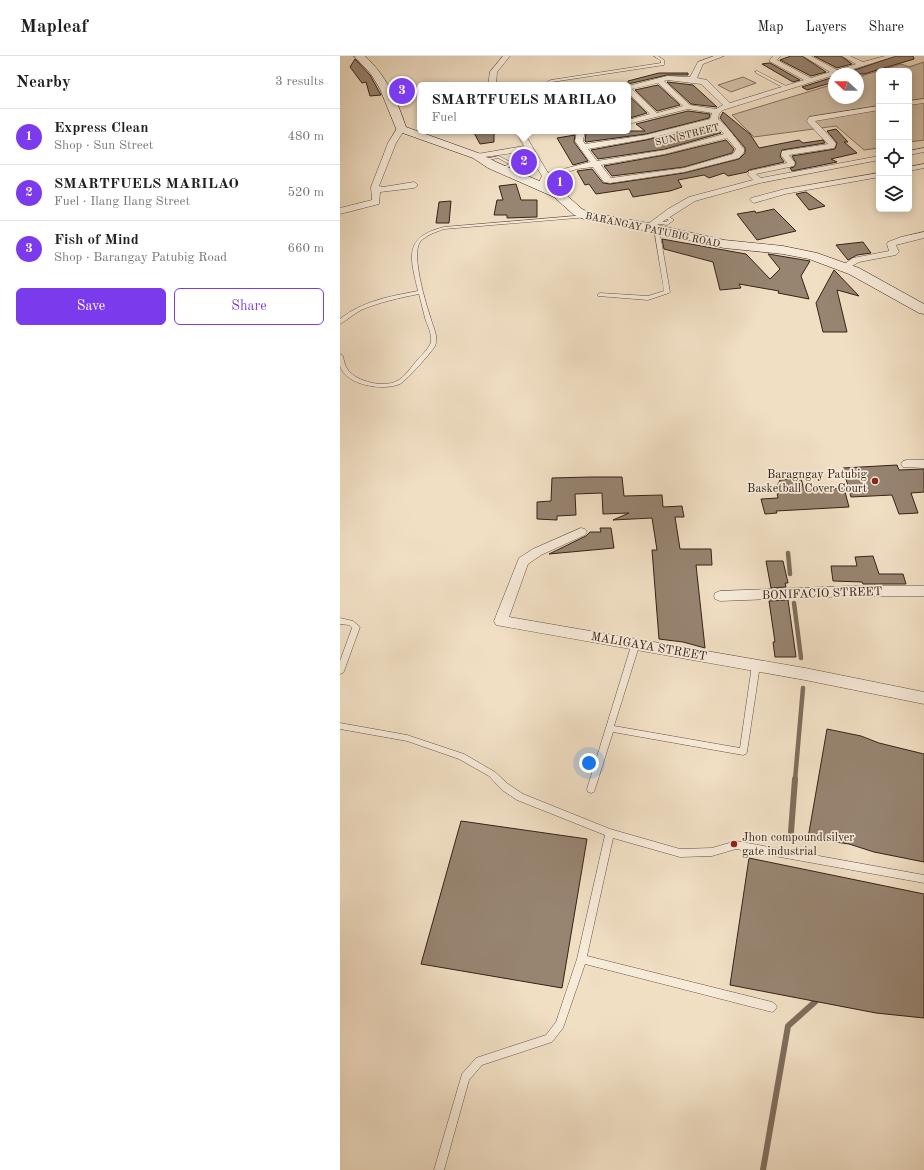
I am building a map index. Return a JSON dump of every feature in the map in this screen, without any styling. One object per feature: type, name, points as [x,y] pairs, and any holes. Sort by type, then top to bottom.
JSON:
[{"type":"main road","points":[[359,56],[373,70],[387,90],[401,129]]},
{"type":"main road","name":"BARANGAY PATUBIG ROAD","points":[[401,129],[480,158],[503,170],[544,181],[578,212],[588,216],[653,226],[724,244],[783,250],[812,256],[845,267],[924,310]]},
{"type":"street","points":[[491,82],[490,78],[492,73],[507,56]]},
{"type":"street","points":[[694,56],[700,63]]},
{"type":"street","points":[[692,80],[700,63],[721,56]]},
{"type":"street","points":[[778,56],[773,60],[811,81]]},
{"type":"street","points":[[806,56],[828,68]]},
{"type":"street","points":[[845,56],[863,65]]},
{"type":"street","name":"SUN STREET","points":[[853,68],[886,57]]},
{"type":"street","name":"SUN STREET","points":[[544,181],[594,164],[665,152],[729,135],[721,125],[714,120],[715,114],[720,108],[828,76]]},
{"type":"street","points":[[631,87],[667,78],[704,82],[728,105]]},
{"type":"street","points":[[659,80],[688,107]]},
{"type":"street","points":[[631,91],[655,115]]},
{"type":"street","points":[[912,103],[924,101]]},
{"type":"street","points":[[631,121],[688,107],[717,111]]},
{"type":"street","points":[[759,181],[752,175],[752,173],[791,164],[785,153],[831,146],[832,144],[811,121],[812,119],[876,108]]},
{"type":"street","points":[[583,147],[646,137],[714,120]]},
{"type":"street","points":[[340,211],[376,202],[376,188],[392,143],[401,129]]},
{"type":"street","points":[[521,134],[544,181]]},
{"type":"street","points":[[580,134],[579,141],[594,164],[607,180],[610,181],[684,170],[736,156],[740,152],[740,149],[729,135]]},
{"type":"street","points":[[480,158],[529,148]]},
{"type":"street","points":[[912,152],[924,150]]},
{"type":"street","points":[[653,226],[664,216],[692,199],[759,181],[876,159]]},
{"type":"street","points":[[912,168],[924,166]]},
{"type":"street","points":[[754,200],[785,192],[876,176]]},
{"type":"street","points":[[773,178],[785,192]]},
{"type":"street","points":[[376,188],[382,190],[414,185]]},
{"type":"street","points":[[845,267],[856,260],[893,253],[891,244],[904,239],[924,235]]},
{"type":"street","points":[[907,464],[924,464]]},
{"type":"street","name":"MALIGAYA STREET","points":[[581,532],[537,552],[523,561],[501,621],[636,643],[924,698]]},
{"type":"street","name":"BONIFACIO STREET","points":[[720,596],[853,591],[924,591]]},
{"type":"lane","points":[[550,82],[663,64],[663,62],[656,56]]},
{"type":"lane","points":[[757,72],[787,88]]},
{"type":"lane","points":[[340,356],[342,364],[347,372],[367,384],[378,386],[390,385],[401,381],[431,346],[434,337],[420,292],[414,249],[419,241],[433,231],[444,228],[588,216]]},
{"type":"lane","points":[[600,295],[648,298],[667,292],[658,234],[653,226]]},
{"type":"lane","points":[[340,322],[352,313],[384,300],[420,292]]},
{"type":"lane","points":[[340,621],[351,623],[356,627],[340,671]]},
{"type":"lane","points":[[591,789],[636,643]]},
{"type":"lane","points":[[610,728],[744,752],[756,665]]},
{"type":"lane","points":[[340,726],[407,738],[461,756],[492,774],[520,797],[610,833],[680,853],[712,852],[736,845],[924,879]]},
{"type":"lane","points":[[439,1170],[465,1077],[479,1061],[549,1039],[560,1025],[582,959],[610,833]]},
{"type":"lane","points":[[582,959],[772,1007]]},
{"type":"shaded area","points":[[924,62],[924,140],[912,142],[912,68],[888,68],[901,64],[909,67]]},
{"type":"shaded area","points":[[876,72],[876,148],[864,150],[836,126],[754,137],[732,115],[828,86],[828,104],[864,104],[864,75]]},
{"type":"shaded area","points":[[743,77],[756,83],[731,92],[718,85]]},
{"type":"building","points":[[791,56],[802,56],[826,72],[811,76],[780,60]]},
{"type":"building","points":[[814,56],[841,56],[852,64],[837,68]]},
{"type":"building","points":[[896,56],[913,56],[914,59],[884,68],[876,68],[876,70],[864,74],[864,68],[861,68]]},
{"type":"building","points":[[355,59],[370,75],[381,95],[370,96],[366,82],[362,83],[350,67]]},
{"type":"building","points":[[770,63],[800,80],[793,82],[762,64]]},
{"type":"building","points":[[659,73],[688,73],[688,75],[667,75],[631,83],[628,81]]},
{"type":"building","points":[[828,79],[828,84],[807,90],[802,87]]},
{"type":"building","points":[[667,82],[693,85],[717,107],[691,104]]},
{"type":"building","points":[[658,85],[680,105],[657,111],[635,90]]},
{"type":"building","points":[[631,98],[647,113],[631,118]]},
{"type":"building","points":[[688,111],[710,114],[709,118],[646,134],[585,141],[586,134],[631,134],[631,131],[645,131],[636,124]]},
{"type":"building","points":[[723,112],[750,134],[759,148],[799,140],[803,143],[823,140],[825,143],[782,150],[780,156],[784,162],[728,176],[724,173],[709,178],[704,175],[678,180],[682,187],[670,191],[633,197],[629,189],[596,194],[589,184],[585,185],[577,171],[592,169],[603,183],[610,184],[684,173],[739,159],[745,153],[745,148],[720,118]]},
{"type":"building","points":[[713,125],[721,133],[665,149],[598,159],[591,150],[646,140]]},
{"type":"building","points":[[836,129],[848,142],[844,142],[857,153],[831,159],[837,162],[792,171],[790,168],[794,167],[796,163],[792,156],[835,149],[837,143],[827,131]]},
{"type":"building","points":[[475,134],[494,134],[494,142],[480,144]]},
{"type":"building","points":[[575,135],[574,142],[588,161],[573,165],[557,138]]},
{"type":"building","points":[[726,140],[734,149],[732,153],[684,167],[612,176],[604,166],[665,155]]},
{"type":"building","points":[[516,184],[521,200],[537,200],[537,217],[507,218],[507,215],[494,215],[497,200],[503,200],[499,186]]},
{"type":"building","points":[[806,192],[825,206],[809,210],[796,194]]},
{"type":"building","points":[[451,201],[449,223],[436,223],[439,202]]},
{"type":"building","points":[[774,209],[796,231],[757,240],[737,214],[755,211],[756,213]]},
{"type":"building","points":[[662,239],[746,254],[770,279],[780,269],[768,254],[810,261],[801,276],[809,299],[778,293],[779,291],[739,284],[741,288],[720,290],[713,262],[664,249]]},
{"type":"building","points":[[863,242],[871,253],[857,255],[848,260],[836,245]]},
{"type":"building","points":[[834,270],[859,296],[837,290],[847,332],[823,332],[816,303]]},
{"type":"building","name":"Baragngay Patubig Basketball Cover Court","points":[[897,465],[899,470],[924,469],[924,492],[911,493],[918,513],[899,514],[892,495],[851,497],[843,468]]},
{"type":"building","points":[[622,477],[624,496],[662,495],[663,507],[682,506],[684,517],[675,517],[680,549],[711,549],[712,565],[696,565],[705,648],[683,642],[659,639],[652,550],[657,550],[652,518],[613,520],[629,513],[603,514],[602,493],[575,494],[576,515],[557,516],[557,520],[537,519],[537,502],[551,501],[552,478]]},
{"type":"building","points":[[801,478],[804,490],[844,488],[849,507],[776,511],[777,513],[765,514],[761,499],[778,498],[776,488],[780,480]]},
{"type":"building","points":[[600,528],[611,528],[614,548],[549,554],[586,536],[590,532],[601,532]]},
{"type":"building","points":[[873,556],[879,574],[903,574],[906,584],[863,584],[862,582],[833,581],[831,566],[857,566],[855,557]]},
{"type":"building","points":[[766,561],[783,561],[788,583],[785,583],[786,587],[771,588]]},
{"type":"building","points":[[788,600],[796,657],[775,657],[773,642],[775,642],[769,601]]},
{"type":"building","points":[[827,729],[861,736],[879,743],[924,754],[924,862],[874,852],[849,844],[808,838]]},
{"type":"building","points":[[461,821],[587,839],[562,988],[421,964]]},
{"type":"building","points":[[749,858],[924,894],[924,1018],[876,1013],[730,985]]},
{"type":"waterway","points":[[788,553],[790,574]]},
{"type":"waterway","points":[[794,603],[801,658]]},
{"type":"waterway","points":[[795,780],[803,688]]},
{"type":"waterway","points":[[791,832],[795,779]]},
{"type":"waterway","points":[[763,1170],[788,1026],[816,1001],[816,997]]},
{"type":"place","name":"Fish of Mind","points":[[402,91]]},
{"type":"place","name":"SMARTFUELS MARILAO","points":[[524,162]]},
{"type":"place","name":"Express Clean","points":[[560,183]]},
{"type":"place","name":"Baragngay Patubig Basketball Cover Court","points":[[875,481]]},
{"type":"place","name":"Jhon compound silver gate industrial","points":[[734,844]]}]
